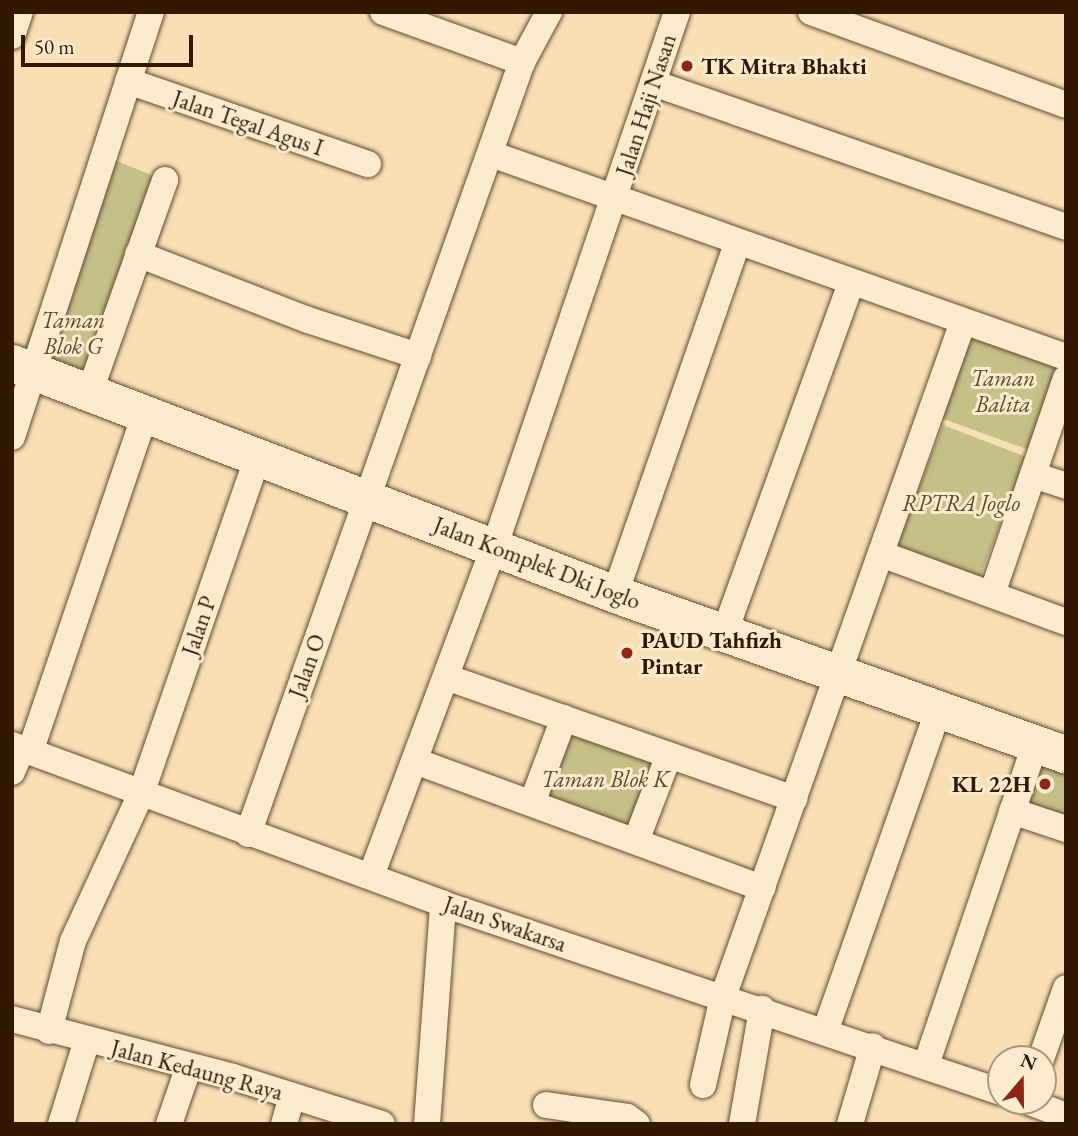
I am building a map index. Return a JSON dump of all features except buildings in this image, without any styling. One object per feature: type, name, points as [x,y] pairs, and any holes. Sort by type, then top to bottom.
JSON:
[{"type":"street","points":[[12,36],[20,12]]},
{"type":"street","points":[[12,437],[24,367],[128,82],[150,12]]},
{"type":"street","points":[[383,12],[522,62]]},
{"type":"street","name":"Jalan O","points":[[248,834],[492,154],[522,62],[549,12]]},
{"type":"street","name":"Jalan Haji Nasan","points":[[371,876],[495,545],[677,12]]},
{"type":"street","points":[[811,12],[1066,105]]},
{"type":"street","name":"Jalan Tegal Agus I","points":[[128,82],[368,163]]},
{"type":"street","points":[[653,83],[1066,227]]},
{"type":"street","points":[[492,154],[737,243],[1066,357]]},
{"type":"street","points":[[90,391],[165,180]]},
{"type":"street","points":[[615,594],[737,243]]},
{"type":"street","points":[[138,254],[308,320],[418,356]]},
{"type":"street","points":[[724,635],[851,283]]},
{"type":"street","points":[[703,1084],[723,998],[963,322]]},
{"type":"street","name":"Jalan Komplek Dki Joglo","points":[[24,367],[145,415],[495,545],[724,635],[1050,749]]},
{"type":"street","points":[[992,594],[1066,378]]},
{"type":"street","points":[[19,755],[145,415]]},
{"type":"street","name":"Jalan P","points":[[49,1031],[73,941],[141,794],[258,457]]},
{"type":"street","points":[[1033,475],[1066,486]]},
{"type":"street","points":[[881,554],[1066,622]]},
{"type":"street","points":[[446,677],[793,799]]},
{"type":"street","points":[[826,1029],[938,711]]},
{"type":"street","points":[[532,803],[564,718]]},
{"type":"street","points":[[926,1065],[1012,811],[1050,749]]},
{"type":"street","name":"Jalan Swakarsa","points":[[19,755],[141,794],[443,904],[723,998],[826,1029],[987,1087]]},
{"type":"street","points":[[636,841],[669,755]]},
{"type":"street","points":[[415,761],[762,888]]},
{"type":"street","points":[[1012,811],[1066,830]]},
{"type":"street","points":[[427,1124],[443,904]]},
{"type":"street","points":[[1046,1045],[1066,988]]},
{"type":"street","points":[[742,1124],[762,1010]]},
{"type":"street","name":"Jalan Kedaung Raya","points":[[12,1019],[49,1031],[189,1066],[382,1124]]},
{"type":"street","points":[[61,1124],[87,1040]]},
{"type":"street","points":[[850,1124],[873,1046]]},
{"type":"street","points":[[169,1124],[189,1066]]},
{"type":"street","points":[[284,1124],[292,1096]]},
{"type":"street","points":[[546,1105],[627,1117],[637,1124]]},
{"type":"green space","name":"Taman Blok G","points":[[102,155],[165,180],[83,384],[20,358]]},
{"type":"green space","name":"Taman Balita","points":[[971,330],[1060,362],[1040,454],[930,414]]},
{"type":"green space","name":"RPTRA Joglo","points":[[943,425],[1026,457],[978,581],[895,549]]},
{"type":"green space","name":"Taman Blok K","points":[[564,718],[660,752],[636,841],[536,794]]},
{"type":"green space","points":[[1033,745],[1066,757],[1066,828],[1011,810]]},
{"type":"place","name":"TK Mitra Bhakti","points":[[687,66]]},
{"type":"place","name":"PAUD Tahfizh Pintar","points":[[627,653]]},
{"type":"place","name":"KL 22H","points":[[1045,784]]}]
